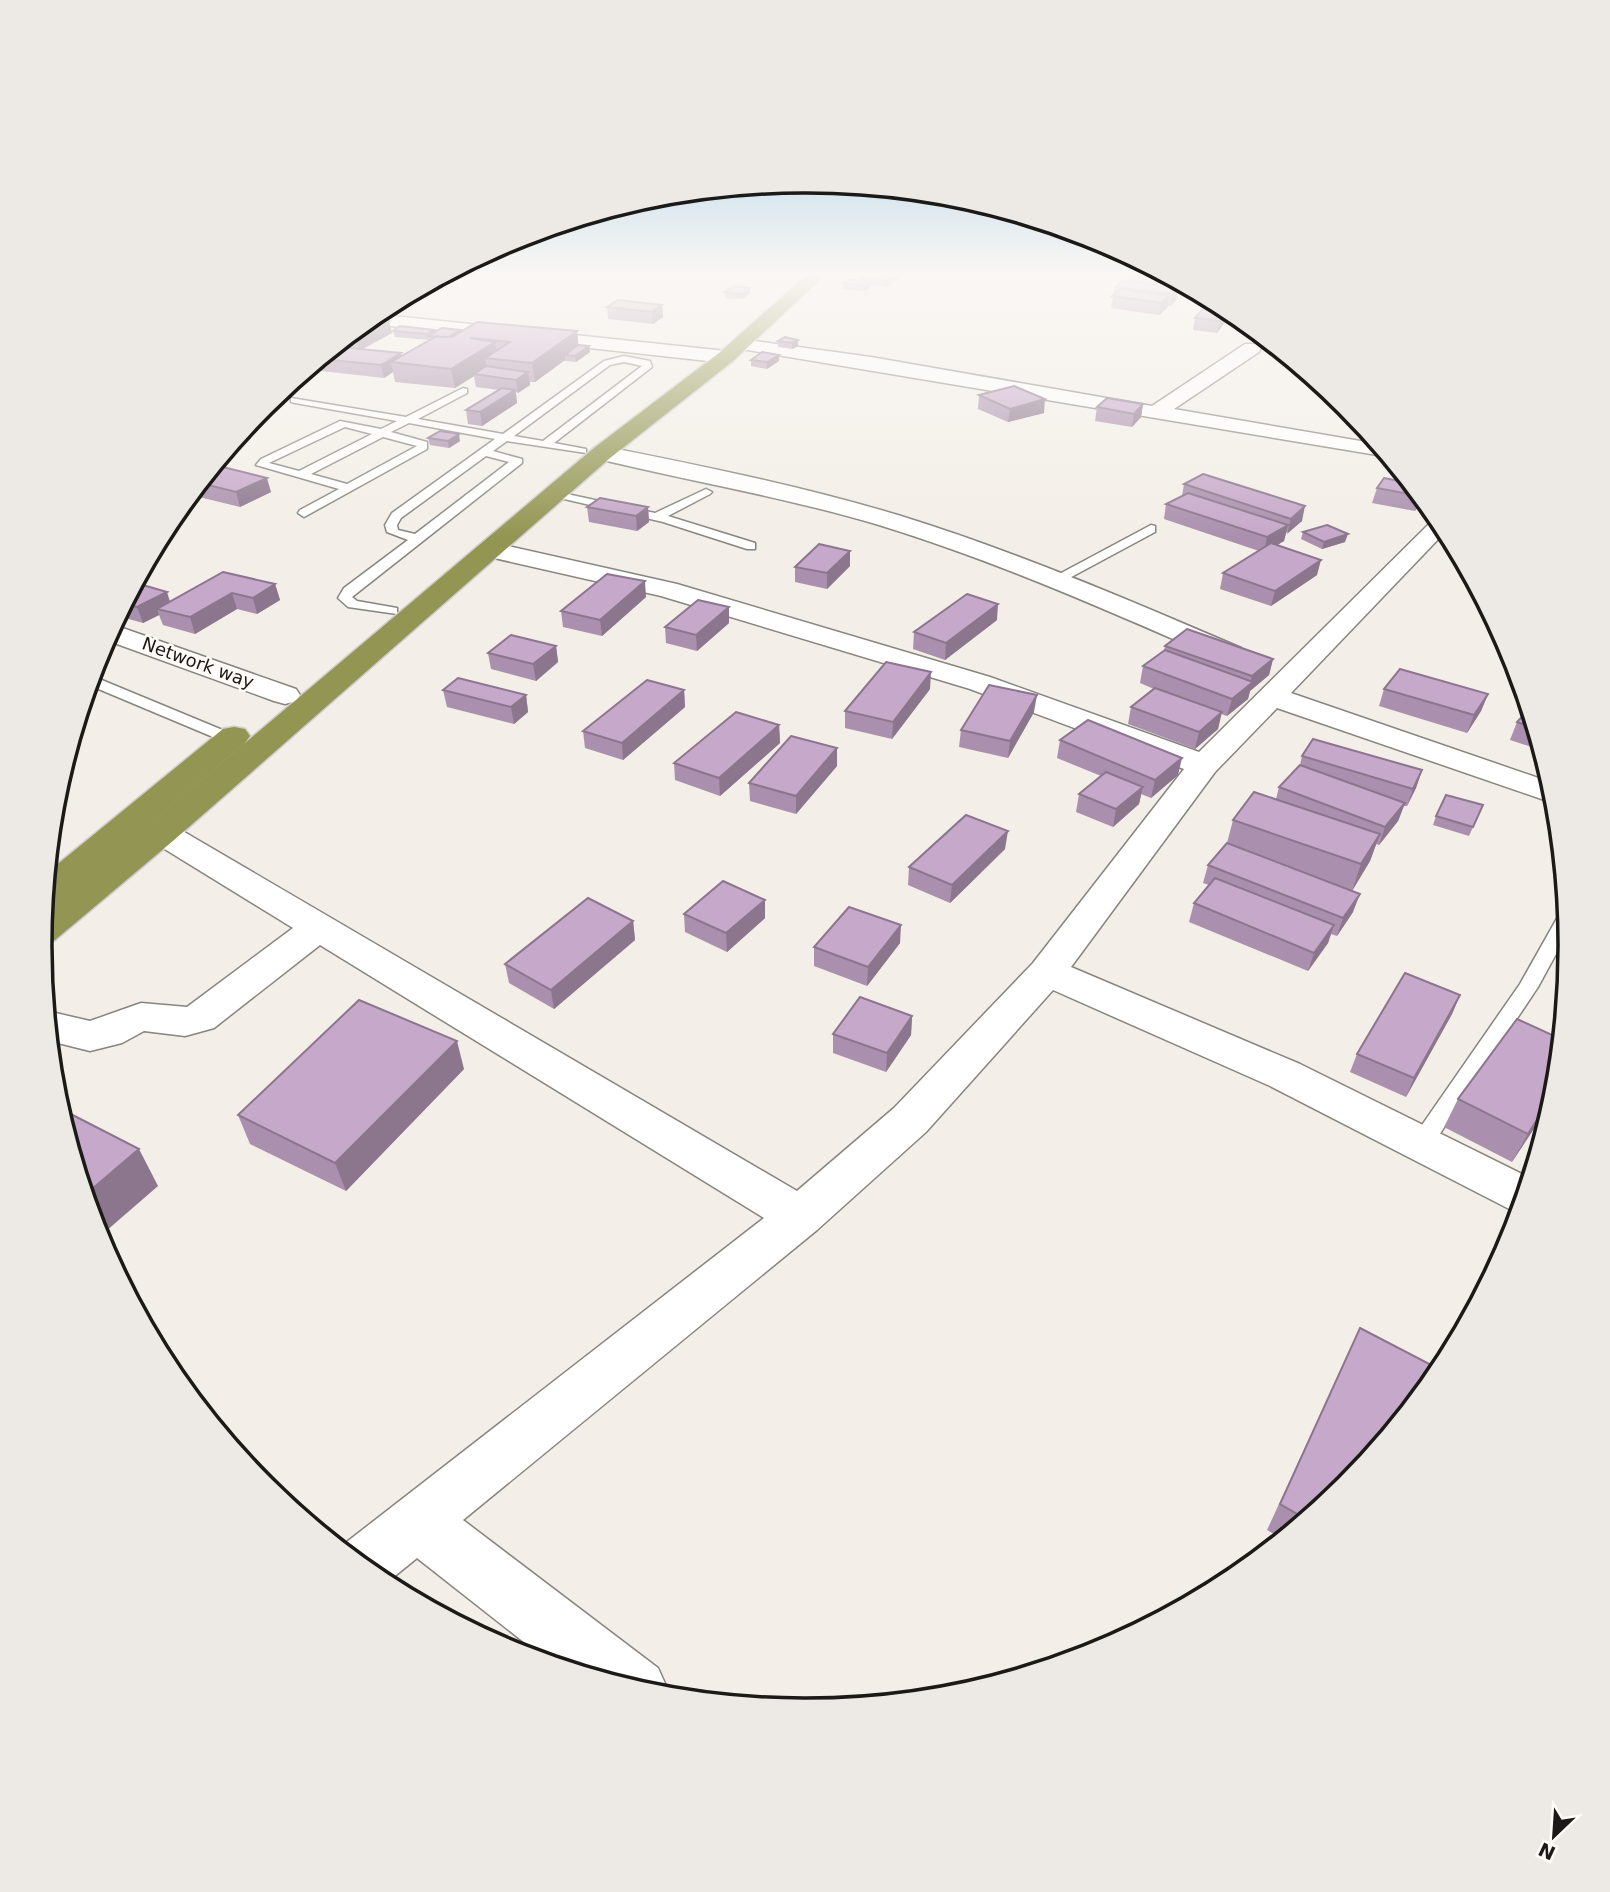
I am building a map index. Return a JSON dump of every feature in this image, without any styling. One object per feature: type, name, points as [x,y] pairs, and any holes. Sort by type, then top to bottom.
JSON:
[{"type":"highway","points":[[55,884],[267,710],[592,452],[713,360]]},
{"type":"highway","points":[[53,923],[162,833],[490,550],[552,495],[592,452]]},
{"type":"street","points":[[785,360],[1158,411],[1370,449]]},
{"type":"street","points":[[1158,411],[1234,360]]},
{"type":"street","points":[[1349,445],[1358,436]]},
{"type":"street","points":[[592,452],[713,475],[891,521],[1057,579],[1270,677],[1541,788]]},
{"type":"street","points":[[370,1559],[800,1216],[910,1120],[1046,972],[1270,677],[1432,530]]},
{"type":"street","points":[[490,550],[668,590],[981,683],[1204,765]]},
{"type":"street","name":"Network way","points":[[119,637],[267,710]]},
{"type":"street","points":[[162,833],[800,1216]]},
{"type":"street","points":[[57,1028],[87,1038],[107,1033],[138,1017],[155,1016],[180,1023],[191,1022],[200,1018],[319,927]]},
{"type":"street","points":[[1046,972],[1285,1075],[1516,1193]]},
{"type":"street","points":[[418,1522],[616,1674]]},
{"type":"lane","points":[[420,538],[393,532],[391,525],[396,516],[607,363],[619,360]]},
{"type":"lane","points":[[544,445],[647,367],[647,363],[631,360]]},
{"type":"lane","points":[[299,476],[463,391]]},
{"type":"lane","points":[[295,400],[407,422],[592,452]]},
{"type":"lane","points":[[348,488],[262,465],[265,461],[364,414]]},
{"type":"lane","points":[[304,513],[423,447],[424,443],[419,441],[344,424]]},
{"type":"lane","points":[[392,611],[354,604],[345,598],[349,590],[518,461],[483,452]]},
{"type":"lane","points":[[657,517],[706,492]]},
{"type":"lane","points":[[552,495],[657,517],[751,547]]},
{"type":"lane","points":[[1057,579],[1151,529]]},
{"type":"lane","points":[[100,684],[231,739]]},
{"type":"lane","points":[[1421,1144],[1528,987],[1558,934]]},
{"type":"building","points":[[334,360],[389,360],[381,365]]},
{"type":"building","points":[[394,360],[465,360],[451,369],[391,362]]},
{"type":"building","points":[[507,360],[536,360],[532,363]]},
{"type":"building","points":[[486,366],[528,372],[516,380],[474,374]]},
{"type":"building","points":[[1014,386],[1045,399],[1010,409],[979,395]]},
{"type":"building","points":[[502,388],[515,390],[480,412],[466,410]]},
{"type":"building","points":[[1107,398],[1143,404],[1134,414],[1097,407]]},
{"type":"building","points":[[440,431],[459,434],[448,441],[428,438]]},
{"type":"building","points":[[225,467],[267,478],[236,492],[210,486]]},
{"type":"building","points":[[1203,474],[1305,506],[1291,519],[1184,484]]},
{"type":"building","points":[[1384,478],[1396,480],[1406,493],[1377,488]]},
{"type":"building","points":[[1188,493],[1288,525],[1267,537],[1166,504]]},
{"type":"building","points":[[600,498],[648,507],[636,516],[587,507]]},
{"type":"building","points":[[1327,525],[1348,534],[1324,542],[1303,532]]},
{"type":"building","points":[[1271,543],[1321,560],[1275,591],[1223,573]]},
{"type":"building","points":[[819,544],[850,551],[827,573],[795,567]]},
{"type":"building","points":[[223,572],[275,584],[253,598],[232,593],[190,617],[157,609]]},
{"type":"building","points":[[607,574],[645,581],[600,620],[561,611]]},
{"type":"building","points":[[145,586],[167,592],[134,606]]},
{"type":"building","points":[[967,594],[998,604],[946,643],[914,632]]},
{"type":"building","points":[[698,600],[729,607],[696,635],[665,627]]},
{"type":"building","points":[[1187,629],[1273,659],[1252,676],[1165,646]]},
{"type":"building","points":[[511,635],[556,646],[533,664],[488,653]]},
{"type":"building","points":[[1165,650],[1253,682],[1232,699],[1143,666]]},
{"type":"building","points":[[886,662],[931,672],[893,722],[845,711]]},
{"type":"building","points":[[1400,669],[1488,694],[1474,715],[1384,689]]},
{"type":"building","points":[[458,678],[526,695],[511,707],[443,690]]},
{"type":"building","points":[[647,680],[684,690],[622,743],[583,731]]},
{"type":"building","points":[[989,685],[1037,695],[1010,741],[961,730]]},
{"type":"building","points":[[1155,688],[1222,712],[1199,732],[1131,707]]},
{"type":"building","points":[[736,712],[779,725],[719,778],[674,763]]},
{"type":"building","points":[[1088,720],[1182,758],[1155,780],[1060,740]]},
{"type":"building","points":[[791,736],[837,748],[796,796],[749,783]]},
{"type":"building","points":[[1313,739],[1422,770],[1413,789],[1302,756]]},
{"type":"building","points":[[1300,765],[1405,803],[1385,827],[1279,787]]},
{"type":"building","points":[[1106,772],[1143,787],[1116,809],[1079,794]]},
{"type":"building","points":[[1254,792],[1380,834],[1361,864],[1233,820]]},
{"type":"building","points":[[1446,795],[1483,805],[1473,827],[1436,816]]},
{"type":"building","points":[[966,815],[1008,831],[952,885],[909,867]]},
{"type":"building","points":[[1227,843],[1360,894],[1343,918],[1208,865]]},
{"type":"building","points":[[1215,878],[1334,925],[1314,953],[1194,903]]},
{"type":"building","points":[[723,881],[765,900],[726,933],[684,914]]},
{"type":"building","points":[[588,898],[633,921],[551,990],[505,964]]},
{"type":"building","points":[[849,907],[901,925],[868,967],[814,947]]},
{"type":"building","points":[[1405,973],[1460,995],[1414,1078],[1357,1054]]},
{"type":"building","points":[[860,997],[912,1016],[887,1053],[833,1034]]},
{"type":"building","points":[[359,1000],[457,1041],[335,1163],[238,1115]]},
{"type":"building","points":[[1517,1019],[1552,1035],[1537,1120],[1528,1134],[1458,1099]]},
{"type":"building","points":[[72,1115],[139,1149],[92,1189]]},
{"type":"building","points":[[1360,1328],[1431,1365],[1371,1442],[1301,1512],[1298,1514],[1280,1504]]}]
